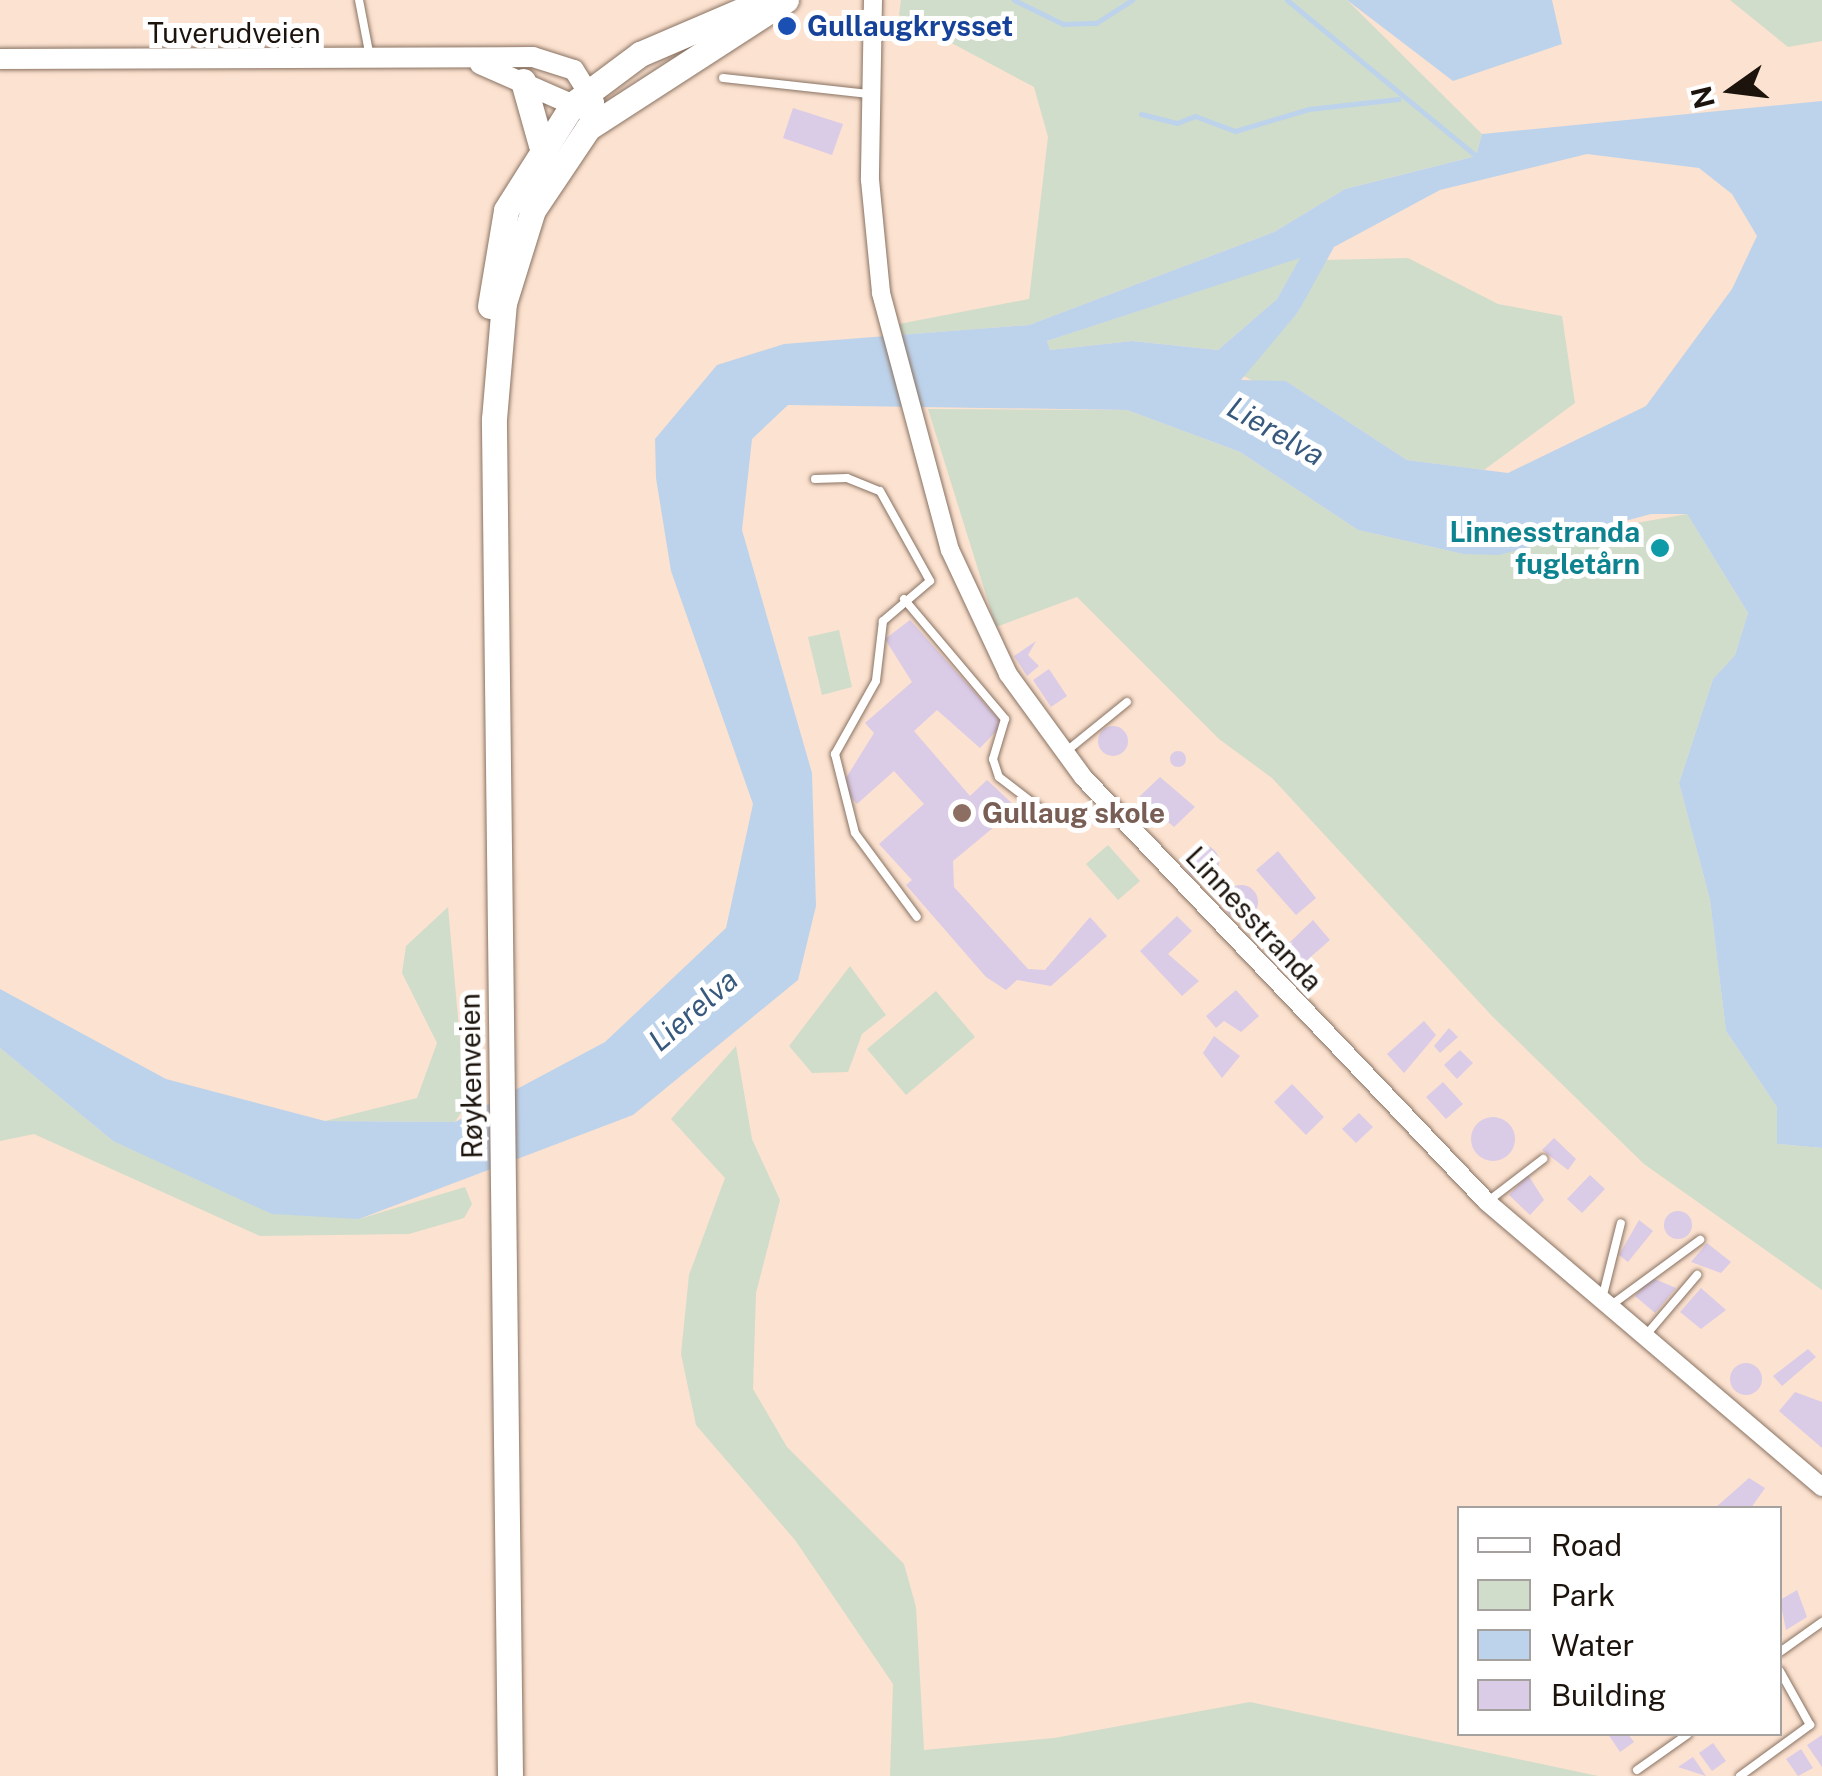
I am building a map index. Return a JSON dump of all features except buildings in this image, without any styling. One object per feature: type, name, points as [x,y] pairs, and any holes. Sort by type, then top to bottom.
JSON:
[{"type":"highway","name":"Røykenveien","points":[[510,1776],[496,246],[540,145],[581,96],[662,44],[766,0]]},
{"type":"highway","name":"Røykenveien","points":[[496,374],[522,238],[554,173],[600,118],[786,0]]},
{"type":"highway","points":[[524,80],[540,145]]},
{"type":"main road","name":"Tuverudveien","points":[[0,59],[559,61],[600,118]]},
{"type":"main road","name":"Tuverudveien","points":[[468,61],[581,96]]},
{"type":"street","name":"Linnesstranda","points":[[874,0],[872,222],[889,329],[913,420],[980,624],[1064,752],[1487,1202],[1603,1306],[1822,1487]]},
{"type":"lane","points":[[358,0],[370,62]]},
{"type":"lane","points":[[724,78],[873,94]]},
{"type":"lane","points":[[815,479],[865,481],[885,497],[930,581],[904,599],[874,637],[876,681],[842,727],[835,767],[862,846],[917,917]]},
{"type":"lane","points":[[904,599],[1005,719],[994,769],[1042,810]]},
{"type":"lane","points":[[1064,752],[1127,702]]},
{"type":"lane","points":[[1487,1202],[1543,1158]]},
{"type":"lane","points":[[1603,1306],[1620,1222]]},
{"type":"lane","points":[[1603,1306],[1700,1240]]},
{"type":"lane","points":[[1643,1339],[1697,1276]]},
{"type":"lane","points":[[1782,1651],[1822,1622]]},
{"type":"lane","points":[[1740,1776],[1810,1725],[1782,1676]]},
{"type":"lane","points":[[1637,1770],[1685,1736]]},
{"type":"green space","points":[[901,0],[1347,0],[1482,134],[1476,156],[1345,189],[1274,232],[1029,325],[902,335],[899,324],[1029,299],[1048,137],[1034,87],[899,15]]},
{"type":"green space","points":[[1730,0],[1822,0],[1822,41],[1788,47]]},
{"type":"green space","points":[[1301,257],[1277,299],[1218,350],[1132,341],[1050,350],[1047,341]]},
{"type":"green space","points":[[1408,258],[1498,304],[1562,316],[1575,403],[1484,470],[1407,460],[1286,381],[1257,383],[1238,373],[1298,312],[1324,260]]},
{"type":"green space","points":[[928,409],[1127,410],[1240,452],[1358,530],[1463,554],[1687,514],[1748,613],[1735,655],[1713,679],[1679,783],[1710,900],[1726,1031],[1777,1107],[1777,1144],[1822,1148],[1822,1290],[1644,1164],[1492,1016],[1272,778],[1219,739],[1077,597],[996,627]]},
{"type":"green space","points":[[839,630],[852,687],[822,695],[808,637]]},
{"type":"green space","points":[[1108,845],[1140,881],[1118,900],[1086,864]]},
{"type":"green space","points":[[448,907],[466,1105],[455,1122],[325,1121],[417,1098],[437,1043],[402,973],[406,946]]},
{"type":"green space","points":[[850,966],[886,1015],[862,1034],[848,1072],[812,1073],[789,1046]]},
{"type":"green space","points":[[936,991],[975,1037],[906,1095],[867,1049]]},
{"type":"green space","points":[[736,1046],[752,1139],[780,1200],[756,1293],[753,1389],[787,1447],[904,1564],[916,1607],[924,1750],[1054,1738],[1250,1702],[1598,1776],[890,1776],[893,1684],[795,1540],[696,1425],[681,1354],[689,1275],[725,1178],[671,1119]]},
{"type":"green space","points":[[0,1048],[113,1141],[359,1219],[465,1187],[472,1204],[464,1218],[409,1234],[260,1236],[34,1134],[0,1141]]},
{"type":"water","points":[[1347,0],[1552,0],[1562,44],[1453,81]]},
{"type":"water","name":"Lierelva","points":[[1822,101],[1822,1148],[1777,1144],[1777,1107],[1726,1031],[1710,900],[1679,783],[1713,679],[1735,655],[1748,613],[1687,514],[1651,514],[1499,555],[1463,554],[1358,530],[1240,452],[1127,410],[788,405],[752,439],[742,530],[812,773],[816,906],[798,980],[633,1115],[359,1219],[272,1214],[113,1141],[0,1048],[0,989],[166,1079],[325,1121],[455,1122],[605,1042],[726,928],[753,804],[671,571],[656,478],[655,439],[717,365],[784,344],[1029,325],[1274,232],[1345,189],[1476,156],[1482,134]],"holes":[[[1587,154],[1699,168],[1732,194],[1757,236],[1732,289],[1646,406],[1508,473],[1407,460],[1286,381],[1241,380],[1298,312],[1334,247],[1440,190]],[[1300,258],[1277,299],[1218,350],[1132,341],[1050,350],[1047,341]]]},
{"type":"waterway","points":[[1014,0],[1063,24],[1096,23],[1132,0]]},
{"type":"waterway","points":[[1287,0],[1476,156]]},
{"type":"waterway","points":[[1141,114],[1177,123],[1195,116],[1235,131],[1309,109],[1398,99]]},
{"type":"place","name":"Gullaugkrysset","points":[[787,26]]},
{"type":"place","name":"Linnesstranda fugletårn","points":[[1660,548]]},
{"type":"place","name":"Gullaug skole","points":[[962,813]]}]
